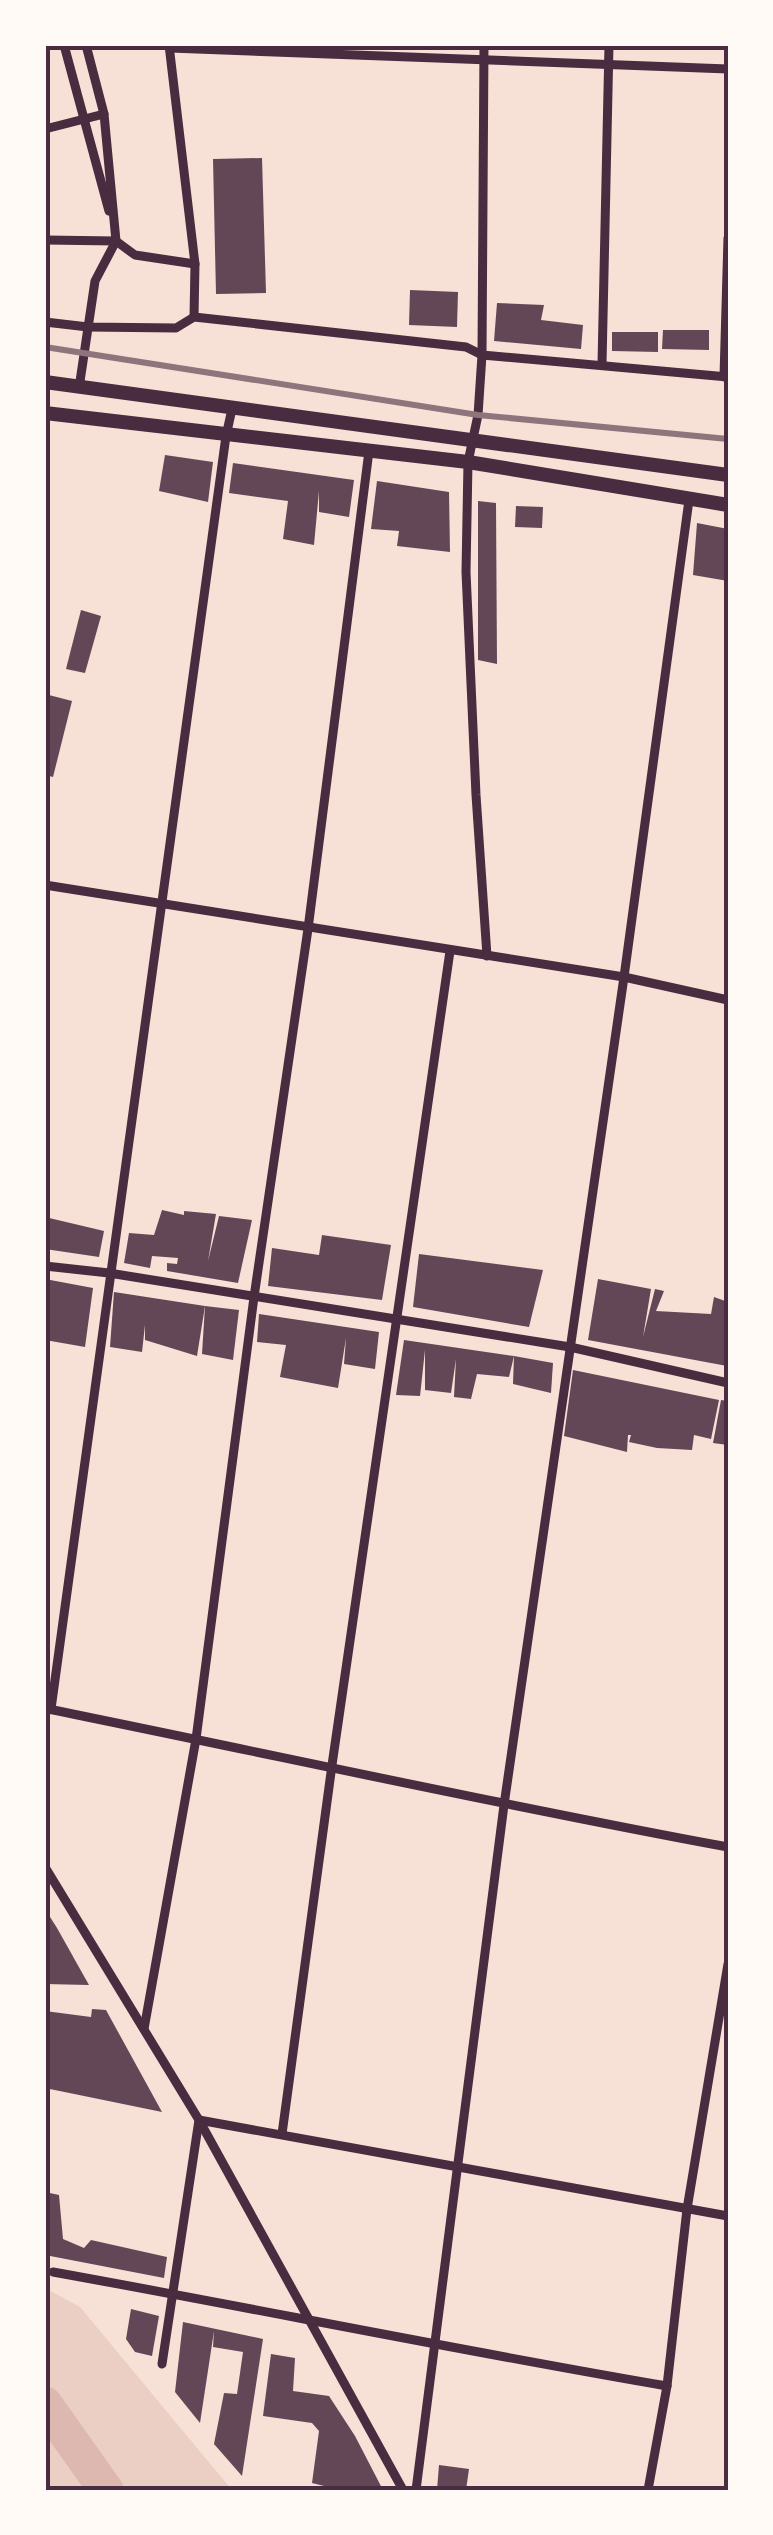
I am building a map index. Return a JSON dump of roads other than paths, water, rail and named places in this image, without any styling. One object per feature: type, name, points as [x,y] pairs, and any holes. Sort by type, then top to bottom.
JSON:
[{"type":"main road","points":[[45,382],[728,476]]},
{"type":"main road","points":[[45,413],[468,462],[728,505]]},
{"type":"street","points":[[64,45],[116,241]]},
{"type":"street","points":[[79,388],[95,281],[116,241],[104,114],[86,45]]},
{"type":"street","points":[[484,45],[482,354],[478,415],[468,462],[466,572],[487,956]]},
{"type":"street","points":[[602,364],[610,45]]},
{"type":"street","points":[[194,317],[196,264],[170,46],[484,62],[728,69]]},
{"type":"street","points":[[45,129],[104,114]]},
{"type":"street","points":[[45,322],[88,328],[176,328],[194,317],[466,346],[482,354],[726,377],[728,238]]},
{"type":"street","points":[[45,240],[116,241],[135,255],[196,264]]},
{"type":"street","points":[[232,410],[48,1709],[332,1765],[504,1805],[728,1847]]},
{"type":"street","points":[[144,2030],[196,1740],[254,1297],[308,929],[369,452]]},
{"type":"street","points":[[416,2490],[504,1805],[689,500]]},
{"type":"street","points":[[45,885],[624,977],[728,1000]]},
{"type":"street","points":[[282,2134],[450,951]]},
{"type":"street","points":[[45,1266],[570,1347],[728,1383]]},
{"type":"street","points":[[45,1866],[199,2120],[402,2490]]},
{"type":"street","points":[[648,2490],[667,2386],[688,2209],[728,1964]]},
{"type":"street","points":[[199,2120],[728,2216]]},
{"type":"street","points":[[162,2364],[199,2120]]},
{"type":"street","points":[[54,2272],[307,2318],[434,2346],[667,2386]]},
{"type":"waterway","points":[[45,2404],[106,2490]]},
{"type":"railway","points":[[45,347],[478,415],[728,439]]}]
